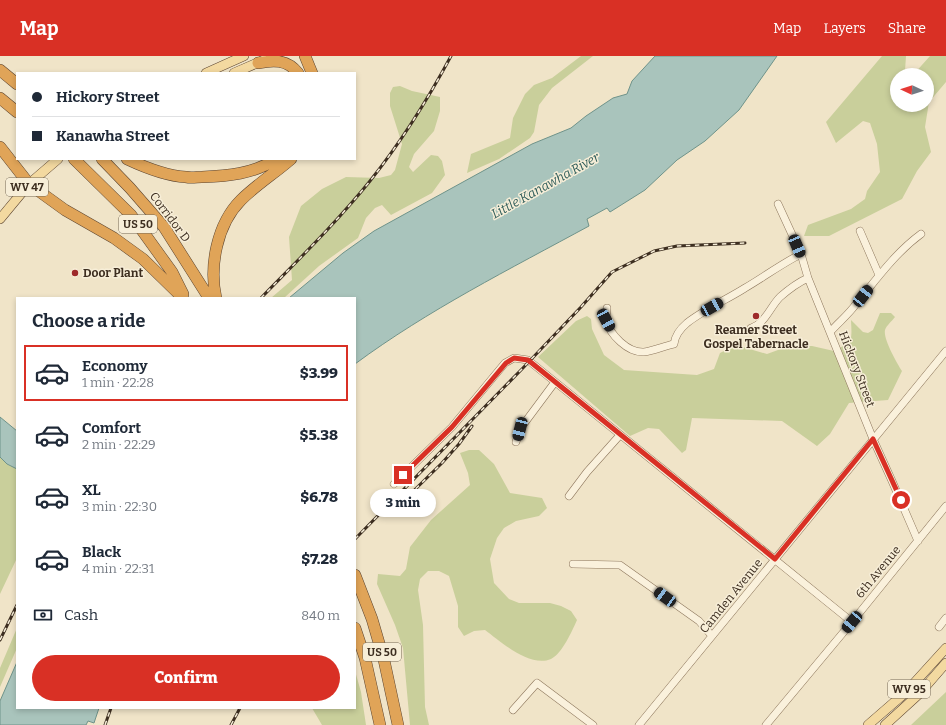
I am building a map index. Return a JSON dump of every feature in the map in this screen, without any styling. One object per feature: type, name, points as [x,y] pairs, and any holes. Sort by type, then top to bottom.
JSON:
[{"type":"highway","points":[[293,56],[299,72]]},
{"type":"highway","points":[[306,56],[312,72]]},
{"type":"highway","points":[[258,63],[279,61],[291,66],[298,72]]},
{"type":"highway","points":[[0,70],[16,83]]},
{"type":"highway","points":[[0,98],[16,111]]},
{"type":"highway","points":[[0,147],[29,184],[64,210],[114,238],[144,259],[182,297]]},
{"type":"highway","name":"US 50","points":[[75,160],[131,215],[172,272],[185,297]]},
{"type":"highway","name":"Corridor D","points":[[103,160],[164,227],[209,291]]},
{"type":"highway","points":[[130,160],[158,171],[186,178],[247,172],[268,165],[275,160]]},
{"type":"highway","points":[[209,291],[216,252],[224,224],[240,200],[290,160]]},
{"type":"highway","name":"US 50","points":[[357,578],[384,660],[398,725]]},
{"type":"highway","name":"US 50","points":[[356,631],[365,658],[380,725]]},
{"type":"main road","points":[[208,72],[244,56]]},
{"type":"main road","points":[[236,72],[274,56]]},
{"type":"main road","name":"WV 47","points":[[0,219],[29,184],[57,160]]},
{"type":"main road","name":"WV 95","points":[[868,725],[906,692],[946,648]]},
{"type":"main road","name":"WV 95","points":[[885,725],[919,694],[946,662]]},
{"type":"street","name":"Hickory Street","points":[[778,204],[801,254],[808,278],[831,331],[873,439],[918,541]]},
{"type":"street","points":[[860,231],[879,274]]},
{"type":"street","points":[[831,331],[855,306],[879,274],[921,234]]},
{"type":"street","points":[[607,308],[606,320],[622,345],[633,350],[643,352],[674,344],[676,336],[686,324],[783,263],[801,254]]},
{"type":"street","points":[[750,328],[756,327],[780,298],[808,278]]},
{"type":"street","name":"Camden Avenue","points":[[639,725],[946,351]]},
{"type":"street","points":[[394,484],[452,427],[506,363],[514,358],[528,360],[852,622]]},
{"type":"street","points":[[516,442],[520,429],[555,382]]},
{"type":"street","points":[[569,496],[587,472],[620,435]]},
{"type":"street","name":"6th Avenue","points":[[766,725],[946,506]]},
{"type":"street","points":[[573,564],[620,565],[699,621],[712,636]]},
{"type":"street","points":[[939,627],[946,618]]},
{"type":"street","points":[[513,710],[537,683],[593,725]]},
{"type":"green space","points":[[581,56],[593,56],[552,88],[539,105],[534,132],[530,138],[499,159],[467,173],[471,154],[510,138],[513,118],[525,94],[534,85],[552,78]]},
{"type":"green space","points":[[882,56],[906,56],[905,68],[890,68],[890,112],[927,112],[925,127],[931,152],[917,171],[902,199],[829,236],[804,236],[808,225],[851,209],[865,199],[867,191],[880,172],[877,144],[870,123],[863,121],[836,143],[826,122]]},
{"type":"green space","points":[[930,56],[946,56],[946,82],[934,96],[934,68],[919,68]]},
{"type":"green space","points":[[400,86],[412,91],[440,97],[440,111],[434,131],[414,154],[409,167],[413,172],[431,155],[438,156],[442,161],[445,175],[432,193],[391,215],[382,205],[375,208],[366,218],[358,238],[319,266],[285,297],[272,297],[292,280],[289,237],[301,206],[322,189],[346,177],[379,178],[391,175],[395,170],[402,144],[390,106],[390,93],[393,87]]},
{"type":"green space","points":[[880,313],[891,313],[895,317],[886,328],[885,334],[891,351],[902,371],[888,400],[849,403],[830,434],[817,446],[782,421],[692,418],[686,450],[682,453],[659,429],[648,428],[630,436],[538,357],[576,321],[587,316],[591,319],[592,329],[604,355],[624,370],[697,375],[714,369],[720,353],[736,345],[767,354],[789,346],[812,346],[834,351],[848,343],[850,340],[851,320],[863,332],[868,333],[873,330]]},
{"type":"green space","points":[[469,450],[479,450],[494,464],[510,493],[542,498],[547,508],[539,516],[516,521],[504,528],[497,538],[490,559],[494,583],[509,599],[519,603],[550,603],[561,606],[571,611],[577,620],[566,642],[555,656],[551,659],[543,661],[534,660],[525,657],[507,647],[485,630],[474,631],[464,636],[458,627],[458,606],[449,576],[439,571],[428,571],[420,579],[418,590],[423,625],[425,707],[429,725],[410,725],[403,648],[395,625],[377,584],[378,574],[400,576],[406,569],[410,547],[431,520],[470,485],[468,473],[460,453]]},
{"type":"green space","points":[[0,457],[7,464],[16,468],[16,560],[0,594]]},
{"type":"green space","points":[[16,630],[16,650],[0,687],[0,668]]},
{"type":"green space","points":[[356,674],[361,692],[366,725],[322,725],[313,709],[356,709]]},
{"type":"green space","points":[[946,692],[946,725],[911,725]]},
{"type":"water","name":"Little Kanawha River","points":[[655,56],[777,56],[739,110],[705,141],[677,160],[645,190],[610,212],[607,208],[587,219],[589,226],[499,274],[440,308],[383,344],[356,363],[356,297],[290,297],[343,253],[374,231],[532,144],[571,128],[613,98],[627,94],[632,81]]},
{"type":"water","points":[[0,417],[16,430],[16,468],[7,464],[0,457]]},
{"type":"water","points":[[16,664],[16,709],[99,709],[94,723],[88,721],[86,725],[0,725],[0,701]]},
{"type":"railway","points":[[262,297],[331,226],[370,181],[414,120],[451,56]]},
{"type":"railway","points":[[356,538],[522,369],[612,272],[654,251],[677,246],[745,243]]},
{"type":"railway","points":[[390,514],[442,463],[459,444],[472,426]]},
{"type":"railway","points":[[0,640],[16,607]]},
{"type":"railway","points":[[105,725],[111,709]]},
{"type":"railway","points":[[231,725],[239,709]]},
{"type":"place","name":"Door Plant","points":[[75,273]]},
{"type":"place","name":"Reamer Street Gospel Tabernacle","points":[[756,316]]},
{"type":"route","points":[[403,475],[452,427],[497,371],[514,358],[528,360],[775,559],[873,439],[901,500]]}]
